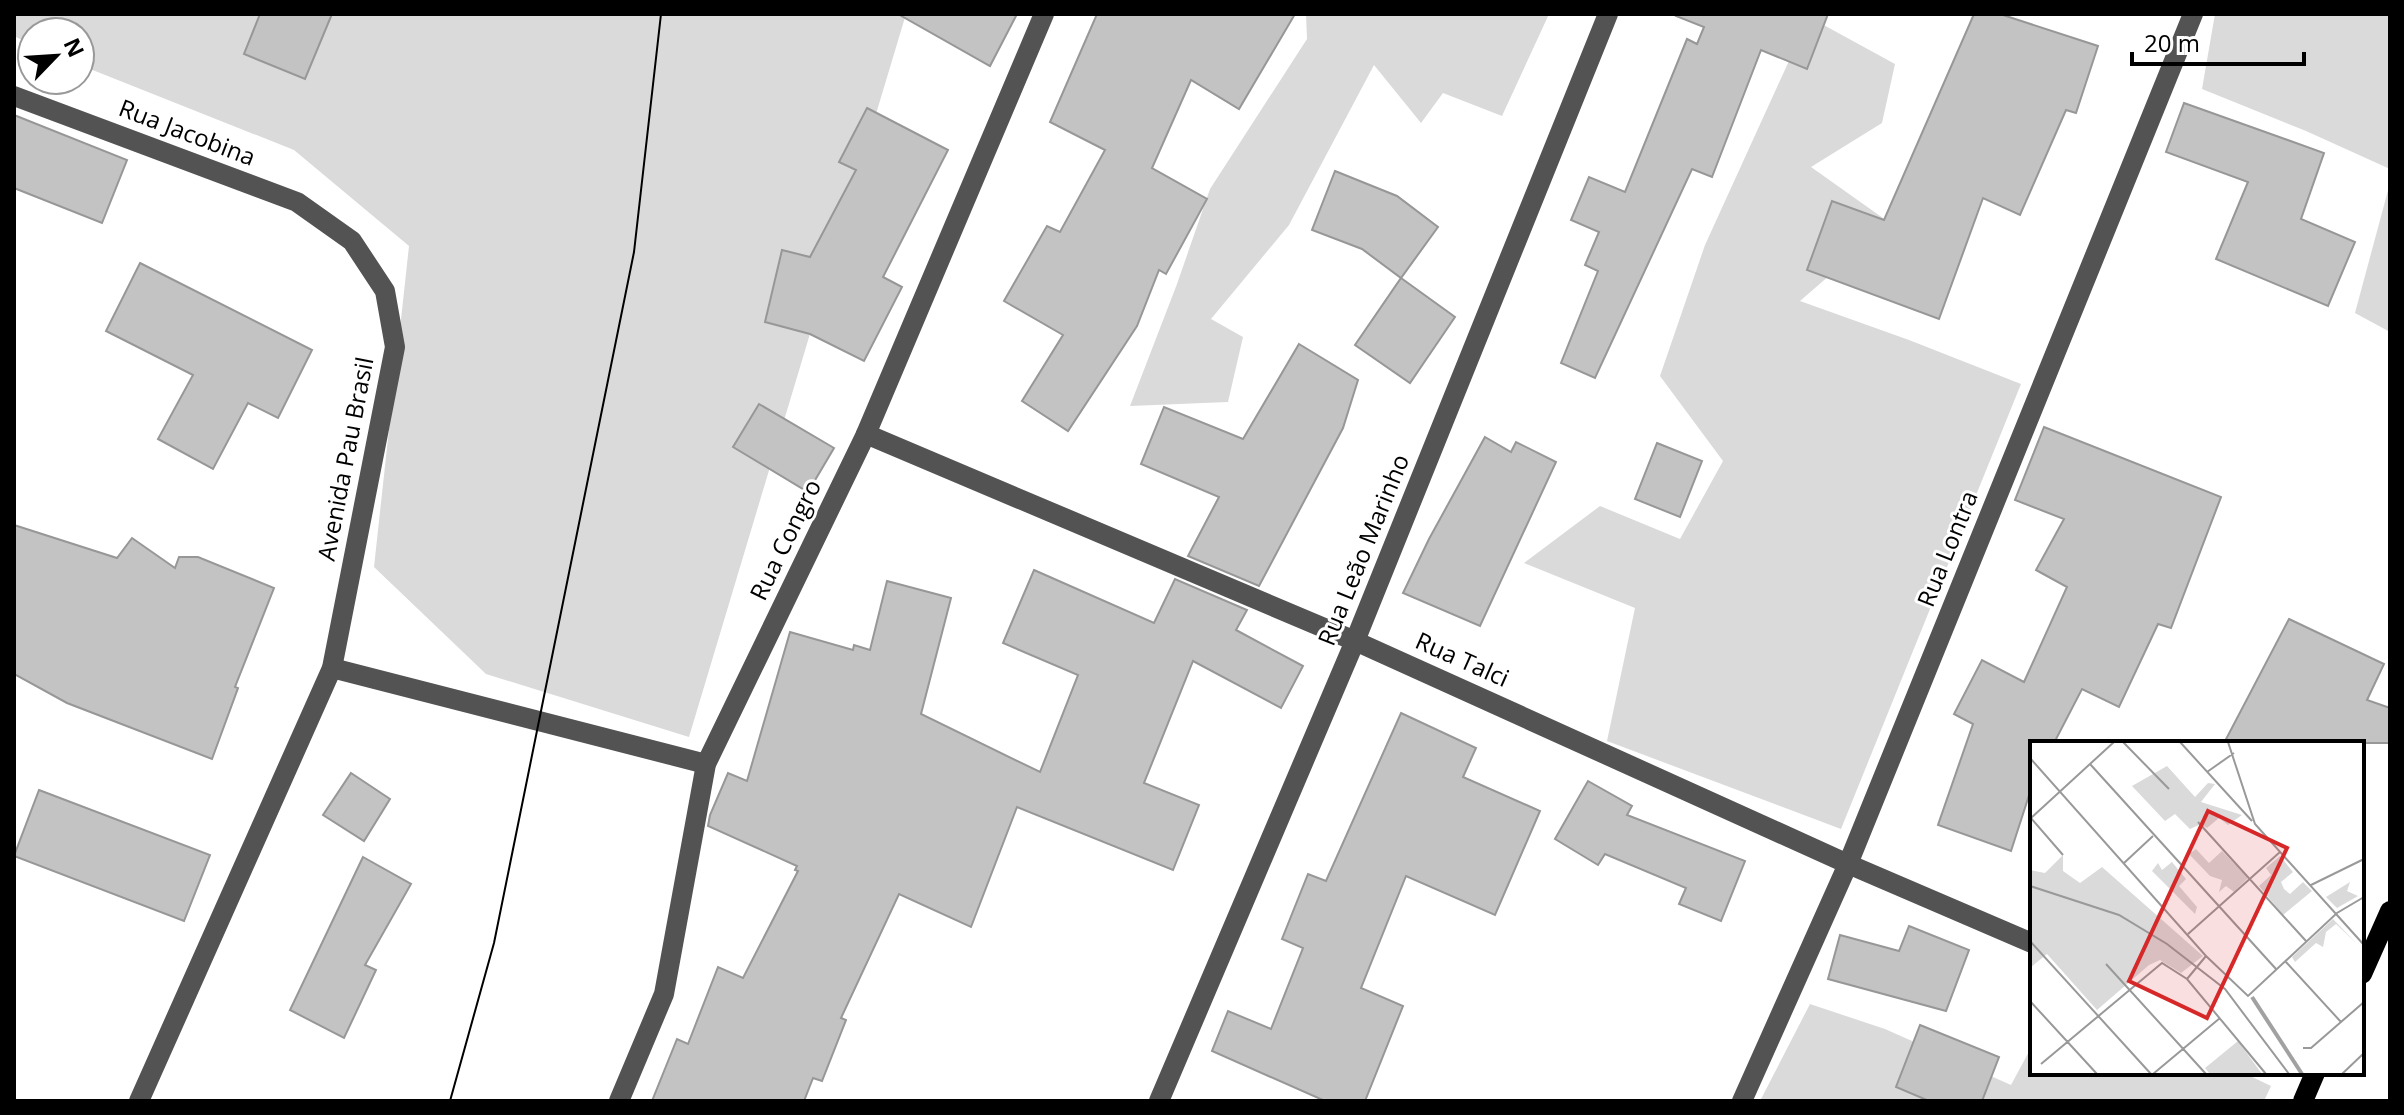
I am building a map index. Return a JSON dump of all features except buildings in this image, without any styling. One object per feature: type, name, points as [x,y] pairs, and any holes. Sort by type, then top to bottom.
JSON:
[{"type":"main road","points":[[2364,970],[2390,911]]},
{"type":"main road","points":[[2303,1101],[2314,1075]]},
{"type":"street","name":"Rua Congro","points":[[619,1101],[664,994],[706,764],[866,434],[1044,14]]},
{"type":"street","name":"Rua Leão Marinho","points":[[1159,1101],[1355,641],[1608,14]]},
{"type":"street","name":"Rua Lontra","points":[[1742,1101],[1848,864],[2193,14]]},
{"type":"street","name":"Rua Jacobina","points":[[14,96],[297,202]]},
{"type":"street","name":"Avenida Pau Brasil","points":[[139,1101],[332,668],[395,347],[385,291],[352,241],[297,202]]},
{"type":"street","name":"Rua Talci","points":[[866,434],[1355,641],[1848,864],[2030,942]]},
{"type":"street","points":[[332,668],[706,764]]},
{"type":"shaded area","points":[[14,14],[906,14],[689,737],[486,674],[374,567],[409,246],[294,150],[96,71],[96,16],[16,16],[14,36]]},
{"type":"shaded area","points":[[1306,14],[1549,14],[1502,116],[1443,93],[1421,123],[1374,65],[1289,225],[1211,319],[1243,337],[1228,402],[1130,406],[1210,189],[1307,39]]},
{"type":"shaded area","points":[[2215,14],[2390,14],[2390,169],[2202,89]]},
{"type":"shaded area","points":[[1809,17],[1895,64],[1882,123],[1811,167],[1890,223],[1800,301],[2021,384],[1841,829],[1607,741],[1635,608],[1524,563],[1600,506],[1680,539],[1723,461],[1660,376],[1705,245]]},
{"type":"shaded area","points":[[2390,183],[2390,332],[2355,313]]},
{"type":"shaded area","points":[[1810,1004],[1885,1029],[2011,1085],[2030,1050],[2030,1075],[2248,1075],[2271,1086],[2264,1101],[1760,1101]]},
{"type":"tram line","points":[[450,1101],[494,943],[634,252],[661,14]]}]
